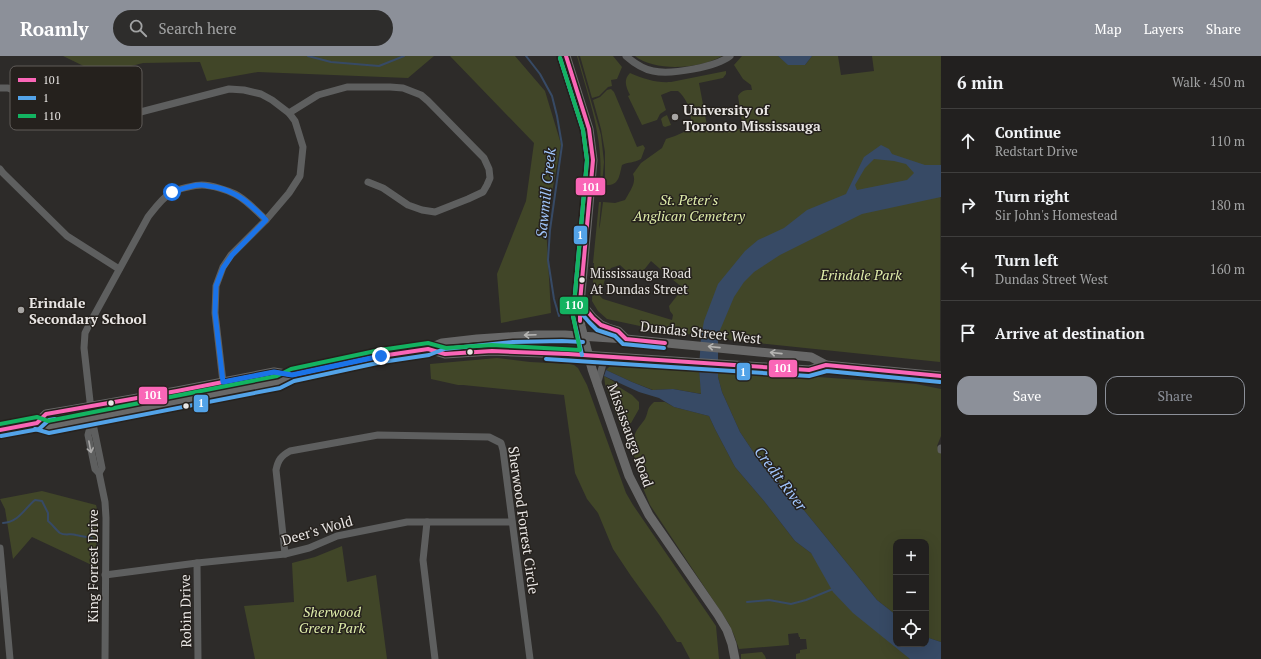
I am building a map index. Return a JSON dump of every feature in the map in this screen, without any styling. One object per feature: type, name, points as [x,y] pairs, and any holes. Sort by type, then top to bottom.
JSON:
[{"type":"main road","name":"Mississauga Road","points":[[566,56],[588,129],[593,160],[579,316],[588,356],[629,476],[639,497],[649,515],[724,625],[729,636],[735,659]]},
{"type":"main road","points":[[580,302],[601,325],[618,331],[626,339]]},
{"type":"main road","name":"Dundas Street West","points":[[37,422],[48,428],[280,382],[292,375],[381,356],[428,349],[442,343],[513,336],[549,335],[626,339],[811,357],[826,365]]},
{"type":"main road","name":"Dundas Street West","points":[[428,349],[444,354],[492,351],[809,370],[826,365],[941,376]]},
{"type":"main road","name":"Dundas Street West","points":[[0,430],[37,422],[46,414],[274,372],[292,375]]},
{"type":"street","points":[[626,56],[632,62],[645,69],[667,72],[709,66],[730,56]]},
{"type":"street","points":[[290,113],[318,95],[347,87],[403,88],[421,95],[428,101],[484,158],[489,168],[490,178],[483,192],[436,212],[422,210],[408,205],[383,188],[368,182]]},
{"type":"street","points":[[0,88],[10,89]]},
{"type":"street","points":[[142,112],[229,89],[244,90],[261,94],[290,113],[295,121],[302,147],[300,176],[289,193],[266,220],[232,255],[223,268],[216,286],[215,313],[223,382]]},
{"type":"street","points":[[0,169],[68,236],[119,269]]},
{"type":"street","name":"King Forrest Drive","points":[[105,659],[106,518],[105,502],[99,473],[102,468],[90,406],[84,348],[85,333],[148,217],[160,202],[172,192],[188,187],[202,185],[220,188],[235,194],[250,204],[266,220]]},
{"type":"street","points":[[597,385],[605,357]]},
{"type":"street","name":"Sherwood Forrest Circle","points":[[285,554],[276,470],[277,462],[281,456],[290,451],[378,435],[489,437],[501,443],[503,450],[530,659]]},
{"type":"street","name":"Deer's Wold","points":[[105,575],[285,554],[309,548],[337,536],[407,522],[512,522]]},
{"type":"street","points":[[427,522],[423,560],[435,659]]},
{"type":"street","points":[[0,548],[3,621],[10,659]]},
{"type":"street","name":"Robin Drive","points":[[198,563],[198,659]]},
{"type":"green space","points":[[63,56],[434,56],[408,78],[258,72],[207,81],[200,62],[143,63],[131,66],[84,66]]},
{"type":"green space","points":[[450,56],[515,56],[545,91],[561,144],[546,225],[551,313],[501,323],[497,274],[526,201],[534,143]]},
{"type":"green space","points":[[577,56],[601,135],[604,162],[602,184],[600,184],[601,167],[598,135]]},
{"type":"green space","points":[[580,56],[613,56],[622,67],[617,79],[611,80],[612,86],[608,87],[599,96],[592,98]]},
{"type":"green space","points":[[635,56],[722,56],[702,64],[678,67],[654,65]]},
{"type":"green space","points":[[742,56],[778,56],[789,65],[805,65],[812,56],[838,56],[841,75],[874,71],[872,56],[941,56],[940,362],[701,337],[607,319],[598,311],[592,301],[593,263],[599,202],[601,202],[599,229],[603,202],[615,203],[625,200],[634,181],[633,174],[641,163],[662,148],[666,139],[684,132],[688,128],[691,117],[688,105],[682,95],[678,91],[671,91],[661,95],[666,110],[660,114],[657,120],[642,125],[628,96],[630,95],[627,89],[626,78],[630,73],[650,80],[671,82],[726,71],[723,78],[699,83],[708,131],[743,129],[738,96],[744,91],[752,90],[751,85],[743,79],[734,65]],"holes":[[[651,261],[683,288],[669,306],[673,315],[672,320],[603,299],[600,296],[606,276],[611,268],[620,265],[636,280]]]},
{"type":"green space","points":[[611,89],[614,92],[637,147],[643,145],[645,148],[641,159],[622,165],[618,180],[613,184],[605,185],[605,152],[601,129],[593,100],[600,97],[607,90]]},
{"type":"green space","points":[[667,115],[671,125],[665,127],[663,126],[661,119]]},
{"type":"green space","points":[[497,358],[530,362],[570,364],[578,368],[587,385],[626,493],[716,626],[719,659],[690,659],[681,642],[677,642],[613,549],[598,513],[587,499],[575,473],[564,395],[458,385],[431,379],[430,364]]},
{"type":"green space","points":[[616,364],[699,369],[702,394],[673,389],[653,390],[606,370],[611,365]]},
{"type":"green space","points":[[718,370],[916,384],[941,389],[941,436],[937,446],[941,449],[941,642],[929,638],[929,539],[893,539],[893,613],[877,600],[794,498],[764,468],[740,432],[722,392],[718,377]]},
{"type":"green space","points":[[604,376],[632,395],[639,402],[639,409],[631,423],[620,425],[605,384]]},
{"type":"green space","points":[[654,402],[665,402],[674,407],[709,416],[735,467],[795,541],[811,553],[893,641],[893,647],[899,647],[910,659],[796,659],[796,654],[800,653],[800,650],[807,649],[806,639],[800,639],[798,633],[788,634],[789,645],[739,649],[729,624],[650,505],[641,483],[640,471],[633,454],[636,443],[635,433],[645,419],[651,404]]},
{"type":"green space","points":[[42,491],[96,505],[96,567],[32,537],[13,559],[5,509],[0,499]]},
{"type":"green space","name":"Sherwood Green Park","points":[[342,546],[347,582],[376,575],[387,659],[255,659],[244,606],[294,602],[292,563],[315,557]]},
{"type":"green space","points":[[762,652],[766,659],[741,659],[741,654]]},
{"type":"water","points":[[778,56],[812,56],[805,65],[788,65]]},
{"type":"water","name":"Credit River","points":[[881,145],[889,149],[892,154],[925,165],[941,165],[941,197],[862,214],[780,255],[754,272],[744,282],[734,297],[718,335],[718,377],[722,392],[740,432],[764,468],[794,498],[877,600],[893,613],[893,645],[853,613],[833,592],[811,553],[795,541],[735,467],[709,416],[674,407],[659,398],[639,392],[604,376],[606,370],[652,390],[673,389],[701,394],[699,369],[701,337],[704,321],[718,284],[745,251],[758,240],[784,228],[807,210],[846,194],[864,157]],"holes":[[[874,159],[906,164],[914,173],[907,180],[857,190],[855,185],[865,168]]]},
{"type":"water","name":"Credit River","points":[[929,638],[941,642],[941,659],[910,659],[895,647],[929,647]]},
{"type":"waterway","points":[[308,56],[331,62],[379,66],[404,56]]},
{"type":"waterway","name":"Sawmill Creek","points":[[526,56],[540,74],[552,96],[562,145],[550,230],[548,260],[554,299],[559,316]]},
{"type":"waterway","points":[[3,523],[17,518],[35,500],[42,501],[48,513],[48,521],[60,533],[92,538]]},
{"type":"waterway","points":[[747,602],[769,600],[791,604],[806,600],[833,589]]},
{"type":"transit line","name":"101","points":[[566,56],[589,129],[593,160],[580,302],[580,321]]},
{"type":"transit line","name":"1","points":[[560,58],[583,130],[587,160],[573,316],[582,355]]},
{"type":"transit line","name":"110","points":[[0,424],[37,417],[48,421],[277,376],[291,369],[380,350],[428,343],[446,348],[492,345],[580,350],[573,316],[587,160],[583,130],[560,58]]},
{"type":"transit line","name":"101","points":[[580,302],[601,325],[618,331],[626,339],[665,343]]},
{"type":"transit line","name":"1","points":[[575,306],[597,330],[615,336],[623,344],[664,348]]},
{"type":"transit line","name":"1","points":[[35,429],[49,433],[280,388],[294,381],[382,362],[429,355],[444,349],[513,342],[583,342]]},
{"type":"transit line","name":"101","points":[[0,430],[37,423],[46,414],[274,372],[292,375],[381,356],[428,349],[445,354],[492,351],[568,354],[809,370],[826,365],[941,376]]},
{"type":"transit line","name":"1","points":[[546,359],[809,376],[827,371],[940,382]]},
{"type":"transit line","name":"1","points":[[1,436],[39,429],[49,420],[55,419]]},
{"type":"place","name":"University of Toronto Mississauga","points":[[675,117]]},
{"type":"place","name":"Mississauga Road At Dundas Street","points":[[582,280]]},
{"type":"place","name":"Erindale Secondary School","points":[[21,310]]},
{"type":"route","points":[[172,192],[188,187],[202,185],[220,188],[235,194],[250,204],[266,220],[232,255],[223,268],[216,286],[214,302],[223,382],[274,372],[292,375],[381,356]]},
{"type":"park label","name":"St. Peter's Anglican Cemetery","points":[[689,208]]},
{"type":"park label","name":"Erindale Park","points":[[861,274]]}]
